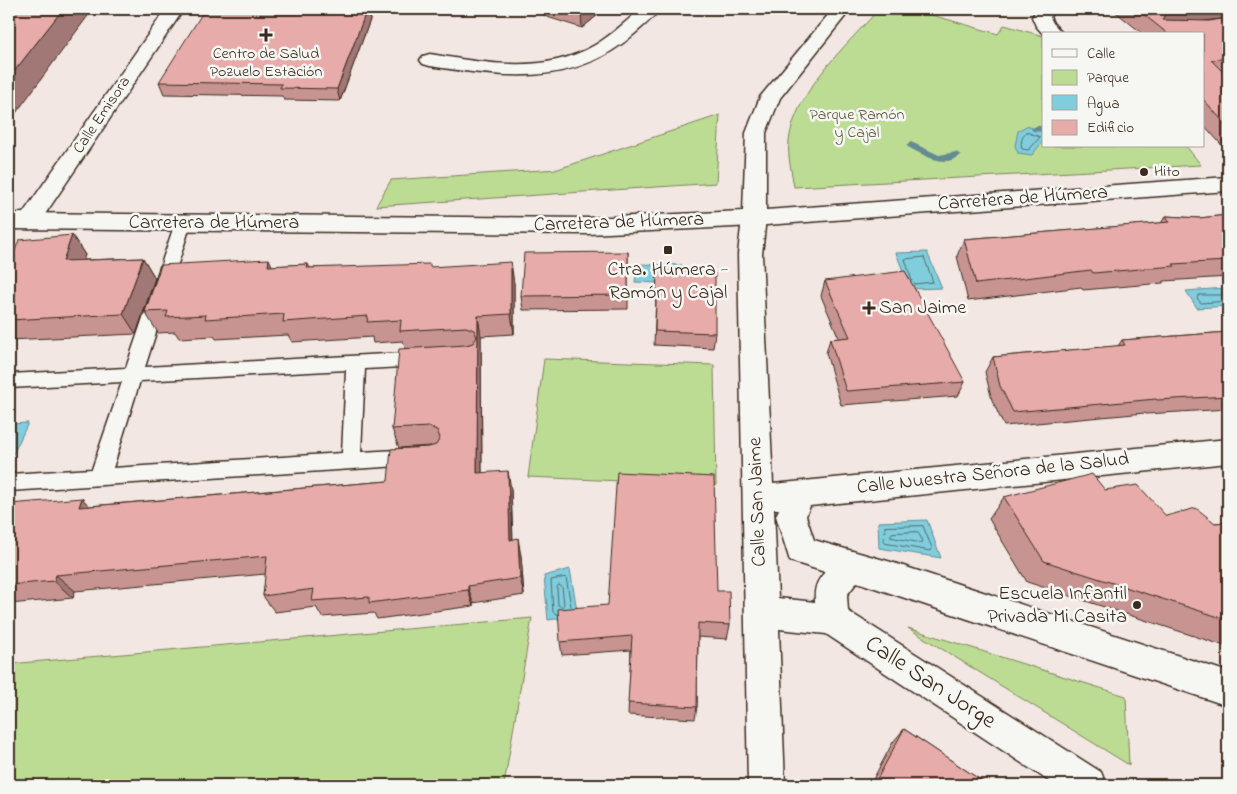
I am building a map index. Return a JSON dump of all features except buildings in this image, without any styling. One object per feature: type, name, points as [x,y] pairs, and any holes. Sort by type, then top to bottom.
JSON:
[{"type":"street","name":"Calle Emisora","points":[[19,221],[134,69],[175,9]]},
{"type":"street","points":[[430,60],[497,70],[538,71],[566,64],[598,50],[620,36],[651,9]]},
{"type":"street","name":"Calle San Jaime","points":[[766,785],[750,254],[754,218],[756,133],[770,97],[776,87],[842,9]]},
{"type":"street","points":[[1046,9],[1041,17],[1045,26],[1052,32]]},
{"type":"street","name":"Carretera de Húmera","points":[[19,221],[588,226],[754,218],[1228,184]]},
{"type":"street","name":"Calle Nuestra Señora de la Salud","points":[[758,498],[1228,450]]},
{"type":"street","points":[[800,493],[791,516],[801,551]]},
{"type":"street","points":[[760,548],[801,551],[891,577],[1228,688]]},
{"type":"street","points":[[832,619],[830,590],[851,566]]},
{"type":"street","name":"Calle San Jorge","points":[[761,612],[832,619],[1088,785]]},
{"type":"lane","points":[[100,476],[183,223]]},
{"type":"lane","points":[[9,381],[442,358]]},
{"type":"lane","points":[[351,460],[356,362]]},
{"type":"lane","points":[[9,483],[434,456]]},
{"type":"green space","name":"Parque Ramón y Cajal","points":[[879,9],[911,9],[998,34],[1004,25],[1042,36],[1042,148],[1188,148],[1201,165],[794,187],[789,158],[789,141],[793,122],[811,87]]},
{"type":"green space","points":[[720,115],[716,183],[376,206],[391,180],[558,169]]},
{"type":"green space","points":[[544,359],[714,365],[716,485],[528,477]]},
{"type":"green space","points":[[532,618],[504,785],[9,785],[9,664]]},
{"type":"green space","points":[[908,628],[1126,696],[1129,765]]},
{"type":"water","points":[[1026,126],[1042,131],[1042,142],[1032,155],[1018,153],[1015,146],[1018,131]]},
{"type":"water","points":[[927,252],[942,288],[910,289],[896,253]]},
{"type":"water","points":[[637,264],[682,265],[682,284],[635,282]]},
{"type":"water","points":[[1225,288],[1228,293],[1228,306],[1197,308],[1186,291]]},
{"type":"water","points":[[28,423],[10,461],[9,462],[9,424]]},
{"type":"water","points":[[927,520],[941,558],[879,548],[878,522]]},
{"type":"water","points":[[570,569],[578,616],[548,620],[544,576]]},
{"type":"waterway","points":[[1036,129],[1042,129]]},
{"type":"waterway","points":[[911,145],[938,158],[956,155]]},
{"type":"place","name":"Centro de Salud Pozuelo Estación","points":[[266,35]]},
{"type":"place","name":"Hito","points":[[1144,172]]},
{"type":"place","name":"Ctra. Húmera - Ramón y Cajal","points":[[668,250]]},
{"type":"place","name":"San Jaime","points":[[869,308]]},
{"type":"place","name":"Escuela Infantil Privada Mi Casita","points":[[1137,605]]}]
